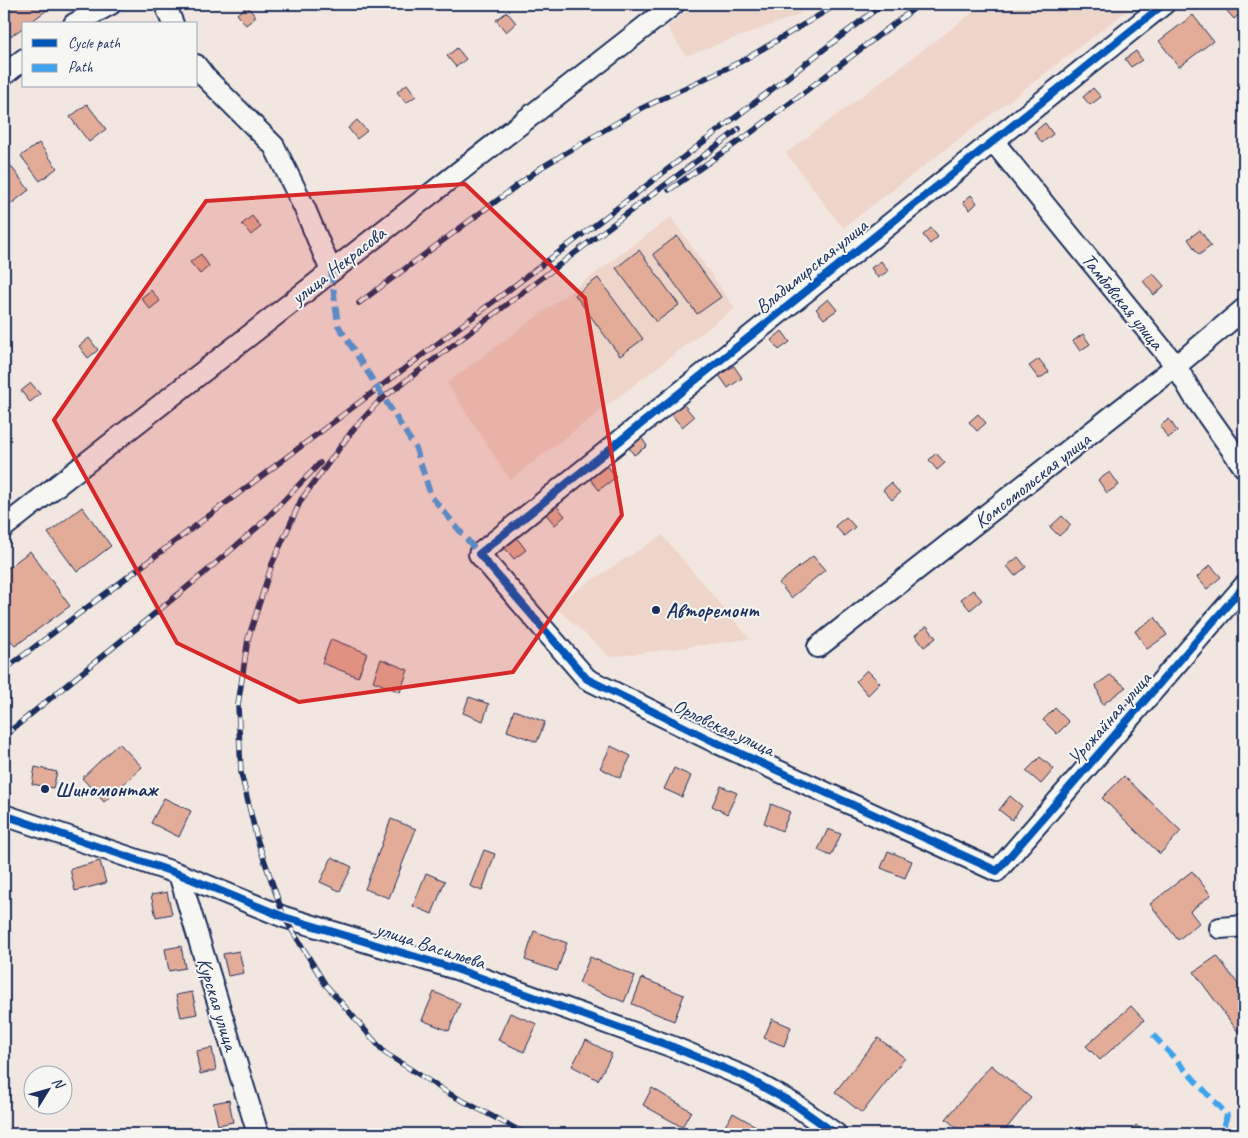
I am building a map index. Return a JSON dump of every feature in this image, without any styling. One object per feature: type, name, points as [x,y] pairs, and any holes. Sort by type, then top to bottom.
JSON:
[{"type":"street","points":[[78,22],[111,4]]},
{"type":"street","points":[[165,4],[172,22]]},
{"type":"street","name":"улица Некрасова","points":[[4,527],[674,4]]},
{"type":"street","name":"Владимирская улица","points":[[479,554],[1164,4]]},
{"type":"street","points":[[4,75],[22,62]]},
{"type":"street","points":[[198,68],[274,146],[305,209],[331,271]]},
{"type":"street","name":"Тамбовская улица","points":[[994,141],[1176,366],[1193,395],[1244,467]]},
{"type":"street","name":"Комсомольская улица","points":[[818,647],[1176,366],[1244,309]]},
{"type":"street","name":"Орловская улица","points":[[479,554],[586,679],[714,741],[998,871]]},
{"type":"street","name":"Урожайная улица","points":[[998,871],[1244,586]]},
{"type":"street","name":"улица Васильева","points":[[4,816],[179,874],[284,917],[456,969],[673,1047],[745,1077],[794,1104],[836,1134]]},
{"type":"street","name":"Курская улица","points":[[179,874],[258,1134]]},
{"type":"street","points":[[1220,928],[1244,926]]},
{"type":"highlighted area","points":[[465,184],[585,298],[622,515],[513,672],[299,702],[177,643],[54,420],[206,201]]},
{"type":"shaded area","points":[[696,4],[812,4],[796,16],[686,56],[667,27]]},
{"type":"shaded area","points":[[984,4],[1131,4],[1133,6],[843,228],[786,153]]},
{"type":"shaded area","points":[[671,217],[735,308],[510,480],[447,383]]},
{"type":"shaded area","points":[[662,535],[750,639],[610,657],[553,605]]},
{"type":"building","points":[[4,4],[55,4],[31,22],[22,22],[22,28],[4,41]]},
{"type":"building","points":[[1221,4],[1244,4],[1244,10],[1234,19]]},
{"type":"building","points":[[247,6],[256,17],[246,25],[237,14]]},
{"type":"building","points":[[507,12],[516,23],[506,32],[496,20]]},
{"type":"building","points":[[1193,15],[1213,41],[1179,67],[1159,41]]},
{"type":"building","points":[[457,48],[466,59],[456,67],[447,56]]},
{"type":"building","points":[[1136,51],[1142,60],[1131,67],[1125,59]]},
{"type":"building","points":[[407,84],[416,96],[406,103],[397,92]]},
{"type":"building","points":[[1093,88],[1101,97],[1090,105],[1083,97]]},
{"type":"building","points":[[87,104],[106,129],[89,142],[70,117]]},
{"type":"building","points":[[357,120],[367,131],[357,139],[348,128]]},
{"type":"building","points":[[1045,123],[1053,134],[1042,143],[1034,132]]},
{"type":"building","points":[[39,143],[57,168],[40,181],[21,156]]},
{"type":"building","points":[[10,165],[29,190],[11,204],[4,195],[4,169]]},
{"type":"building","points":[[971,195],[977,203],[970,210],[963,202]]},
{"type":"building","points":[[252,216],[261,227],[251,235],[242,224]]},
{"type":"building","points":[[931,228],[938,237],[930,244],[923,235]]},
{"type":"building","points":[[1200,230],[1211,246],[1199,255],[1188,239]]},
{"type":"building","points":[[677,236],[721,297],[697,314],[653,254]]},
{"type":"building","points":[[639,250],[679,305],[656,322],[616,268]]},
{"type":"building","points":[[201,254],[209,266],[200,274],[190,262]]},
{"type":"building","points":[[881,261],[888,271],[878,278],[871,268]]},
{"type":"building","points":[[1153,273],[1164,286],[1154,295],[1143,281]]},
{"type":"building","points":[[598,278],[643,339],[620,356],[575,295]]},
{"type":"building","points":[[151,290],[160,301],[150,309],[141,298]]},
{"type":"building","points":[[828,299],[837,310],[824,319],[816,309]]},
{"type":"building","points":[[782,331],[790,342],[779,350],[771,340]]},
{"type":"building","points":[[1083,334],[1090,344],[1080,351],[1073,341]]},
{"type":"building","points":[[89,338],[98,350],[88,358],[79,346]]},
{"type":"building","points":[[1039,359],[1049,372],[1039,379],[1029,366]]},
{"type":"building","points":[[734,366],[742,378],[728,388],[719,375]]},
{"type":"building","points":[[31,383],[40,394],[30,402],[21,391]]},
{"type":"building","points":[[683,404],[694,417],[682,427],[671,414]]},
{"type":"building","points":[[978,414],[986,423],[977,431],[969,422]]},
{"type":"building","points":[[1169,419],[1177,431],[1168,438],[1160,426]]},
{"type":"building","points":[[639,434],[647,446],[634,455],[626,443]]},
{"type":"building","points":[[936,453],[945,463],[937,470],[929,460]]},
{"type":"building","points":[[604,461],[616,477],[599,490],[587,475]]},
{"type":"building","points":[[1110,472],[1119,485],[1107,493],[1098,480]]},
{"type":"building","points":[[891,483],[900,493],[892,500],[883,490]]},
{"type":"building","points":[[554,503],[565,516],[555,525],[544,512]]},
{"type":"building","points":[[82,507],[111,546],[77,572],[48,533]]},
{"type":"building","points":[[1062,516],[1071,525],[1059,536],[1050,527]]},
{"type":"building","points":[[846,517],[855,527],[844,536],[835,526]]},
{"type":"building","points":[[516,537],[526,550],[514,559],[504,547]]},
{"type":"building","points":[[30,551],[70,606],[15,646],[4,632],[4,571]]},
{"type":"building","points":[[813,556],[825,570],[791,598],[779,583]]},
{"type":"building","points":[[1018,557],[1026,567],[1015,576],[1007,566]]},
{"type":"building","points":[[1210,565],[1221,577],[1207,589],[1197,577]]},
{"type":"building","points":[[973,590],[982,600],[970,610],[961,599]]},
{"type":"building","points":[[1155,617],[1167,635],[1147,649],[1135,631]]},
{"type":"building","points":[[927,626],[936,638],[924,647],[915,635]]},
{"type":"building","points":[[331,639],[367,653],[358,677],[322,663]]},
{"type":"building","points":[[381,659],[408,670],[400,692],[373,681]]},
{"type":"building","points":[[867,670],[880,683],[868,695],[856,681]]},
{"type":"building","points":[[1110,675],[1126,687],[1102,705],[1096,685]]},
{"type":"building","points":[[469,697],[489,704],[483,721],[463,713]]},
{"type":"building","points":[[1055,708],[1069,722],[1057,734],[1043,720]]},
{"type":"building","points":[[514,710],[545,722],[537,742],[507,731]]},
{"type":"building","points":[[119,743],[142,767],[104,802],[82,778]]},
{"type":"building","points":[[611,746],[631,756],[620,778],[600,768]]},
{"type":"building","points":[[1040,757],[1054,769],[1041,784],[1026,771]]},
{"type":"building","points":[[35,767],[57,772],[53,788],[32,784]]},
{"type":"building","points":[[674,768],[691,776],[682,797],[664,789]]},
{"type":"building","points":[[1124,776],[1181,831],[1160,854],[1102,798]]},
{"type":"building","points":[[721,786],[737,793],[727,814],[712,806]]},
{"type":"building","points":[[1010,796],[1022,806],[1012,820],[999,810]]},
{"type":"building","points":[[164,798],[191,811],[179,837],[151,823]]},
{"type":"building","points":[[771,804],[790,812],[782,831],[764,823]]},
{"type":"building","points":[[391,819],[416,829],[389,898],[365,889]]},
{"type":"building","points":[[828,829],[841,834],[831,856],[818,850]]},
{"type":"building","points":[[484,850],[495,854],[482,891],[470,886]]},
{"type":"building","points":[[888,851],[912,861],[905,878],[881,868]]},
{"type":"building","points":[[332,857],[352,867],[340,891],[320,882]]},
{"type":"building","points":[[100,861],[106,883],[75,891],[70,869]]},
{"type":"building","points":[[1192,871],[1211,895],[1190,911],[1199,923],[1178,940],[1150,904]]},
{"type":"building","points":[[426,873],[445,881],[432,914],[413,906]]},
{"type":"building","points":[[167,892],[172,914],[156,917],[151,895]]},
{"type":"building","points":[[534,931],[567,943],[557,971],[525,960]]},
{"type":"building","points":[[181,946],[185,968],[169,971],[165,949]]},
{"type":"building","points":[[239,951],[244,973],[228,976],[223,954]]},
{"type":"building","points":[[1217,956],[1244,992],[1244,1040],[1194,972]]},
{"type":"building","points":[[590,957],[635,976],[624,1002],[579,983]]},
{"type":"building","points":[[642,978],[684,995],[674,1021],[632,1004]]},
{"type":"building","points":[[192,992],[197,1014],[181,1017],[176,995]]},
{"type":"building","points":[[434,992],[460,1003],[449,1031],[422,1020]]},
{"type":"building","points":[[1131,1006],[1144,1020],[1100,1060],[1086,1046]]},
{"type":"building","points":[[510,1013],[537,1024],[524,1052],[498,1040]]},
{"type":"building","points":[[772,1019],[791,1027],[784,1046],[764,1038]]},
{"type":"building","points":[[878,1038],[905,1058],[862,1113],[835,1092]]},
{"type":"building","points":[[586,1040],[612,1054],[598,1080],[572,1066]]},
{"type":"building","points":[[212,1048],[216,1070],[200,1074],[196,1051]]},
{"type":"building","points":[[991,1065],[1031,1098],[1002,1134],[964,1134],[946,1119]]},
{"type":"building","points":[[652,1088],[691,1111],[682,1127],[643,1105]]},
{"type":"building","points":[[229,1100],[233,1122],[218,1125],[213,1103]]},
{"type":"building","points":[[733,1113],[770,1134],[720,1134]]},
{"type":"building","points":[[1136,1125],[1144,1132],[1146,1134],[1127,1134]]},
{"type":"building","points":[[339,1128],[341,1134],[324,1134],[323,1131]]},
{"type":"railway","points":[[359,303],[542,167],[640,109],[742,61],[838,4]]},
{"type":"railway","points":[[4,670],[595,225],[883,4]]},
{"type":"railway","points":[[669,190],[748,135],[920,4]]},
{"type":"railway","points":[[526,1134],[448,1093],[385,1053],[325,984],[284,917],[257,839],[241,773],[238,705],[248,639],[272,564],[301,500],[352,431],[379,401],[739,129]]},
{"type":"railway","points":[[4,736],[202,575],[259,526],[320,463]]},
{"type":"marked path","points":[[331,271],[338,325],[416,449],[431,496],[479,554]]},
{"type":"marked path","points":[[1153,1035],[1227,1115],[1221,1134]]},
{"type":"cycle path","points":[[1164,4],[479,554],[587,679],[713,741],[997,871],[1244,586]]},
{"type":"cycle path","points":[[4,815],[179,874],[284,917],[456,969],[673,1047],[745,1077],[794,1104],[836,1134]]},
{"type":"place","name":"Авторемонт","points":[[656,610]]},
{"type":"place","name":"Шиномонтаж","points":[[45,789]]}]
